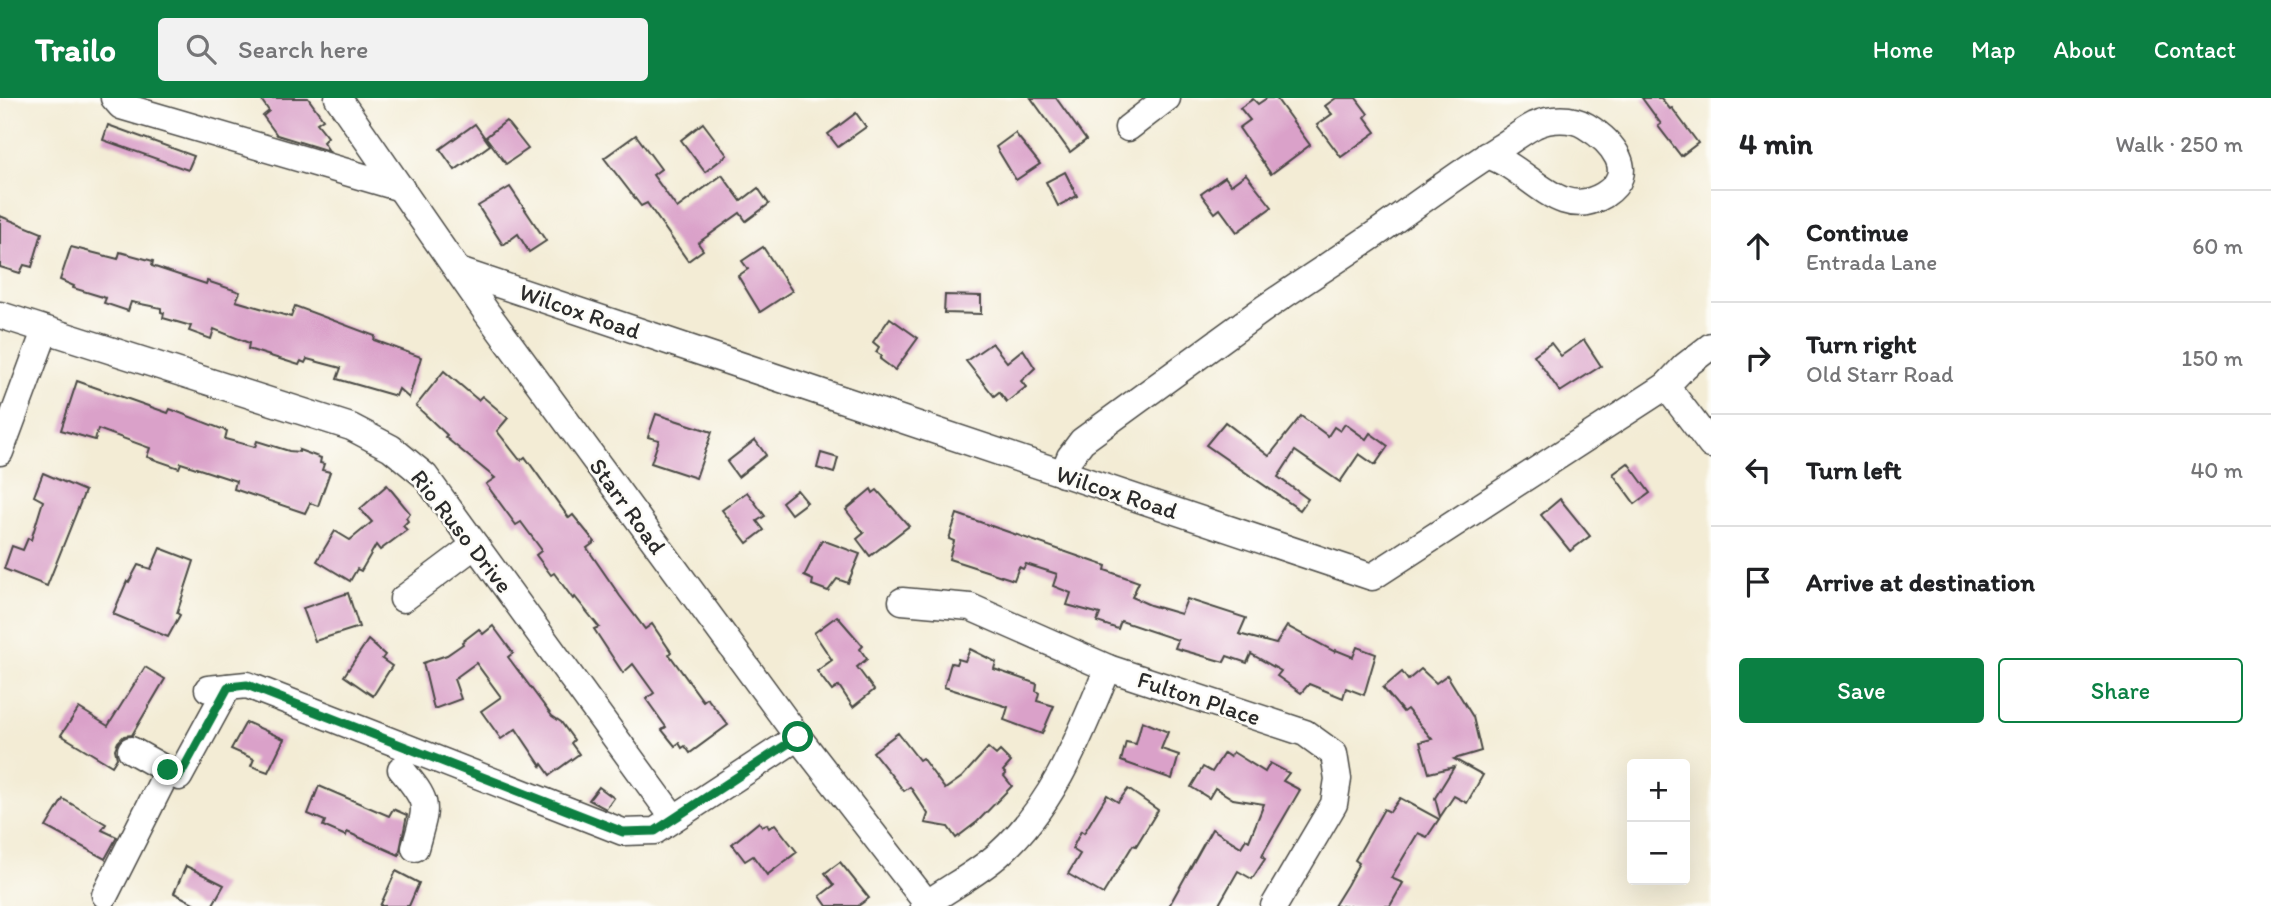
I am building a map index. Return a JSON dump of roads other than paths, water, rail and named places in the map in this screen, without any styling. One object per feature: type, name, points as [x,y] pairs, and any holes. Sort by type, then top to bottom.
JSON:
[{"type":"street","points":[[114,98],[121,106],[401,188]]},
{"type":"street","name":"Starr Road","points":[[338,98],[487,313],[798,737],[926,905]]},
{"type":"street","points":[[1128,128],[1167,98]]},
{"type":"street","points":[[1063,474],[1070,457],[1082,442],[1263,310],[1487,155],[1537,124],[1573,120],[1586,126],[1619,156],[1620,178],[1616,186],[1594,200],[1584,204],[1568,203],[1501,159],[1487,155]]},
{"type":"street","name":"Wilcox Road","points":[[459,271],[1372,577],[1666,386]]},
{"type":"street","name":"Rio Ruso Drive","points":[[0,315],[351,427],[391,448],[425,476],[475,544],[664,824]]},
{"type":"street","points":[[0,452],[45,331]]},
{"type":"street","points":[[1711,346],[1685,366],[1666,386],[1711,445]]},
{"type":"street","points":[[403,599],[475,544]]},
{"type":"street","name":"Fulton Place","points":[[902,601],[970,607],[1108,668],[1305,733],[1334,754],[1338,779],[1334,804],[1274,906]]},
{"type":"street","points":[[926,905],[999,854],[1038,812],[1068,762],[1108,668]]},
{"type":"street","points":[[131,750],[179,777],[218,688],[247,685],[401,769],[623,832],[664,824],[798,737]]},
{"type":"street","points":[[401,769],[423,794],[425,811],[415,848]]},
{"type":"street","points":[[105,895],[168,770]]}]
